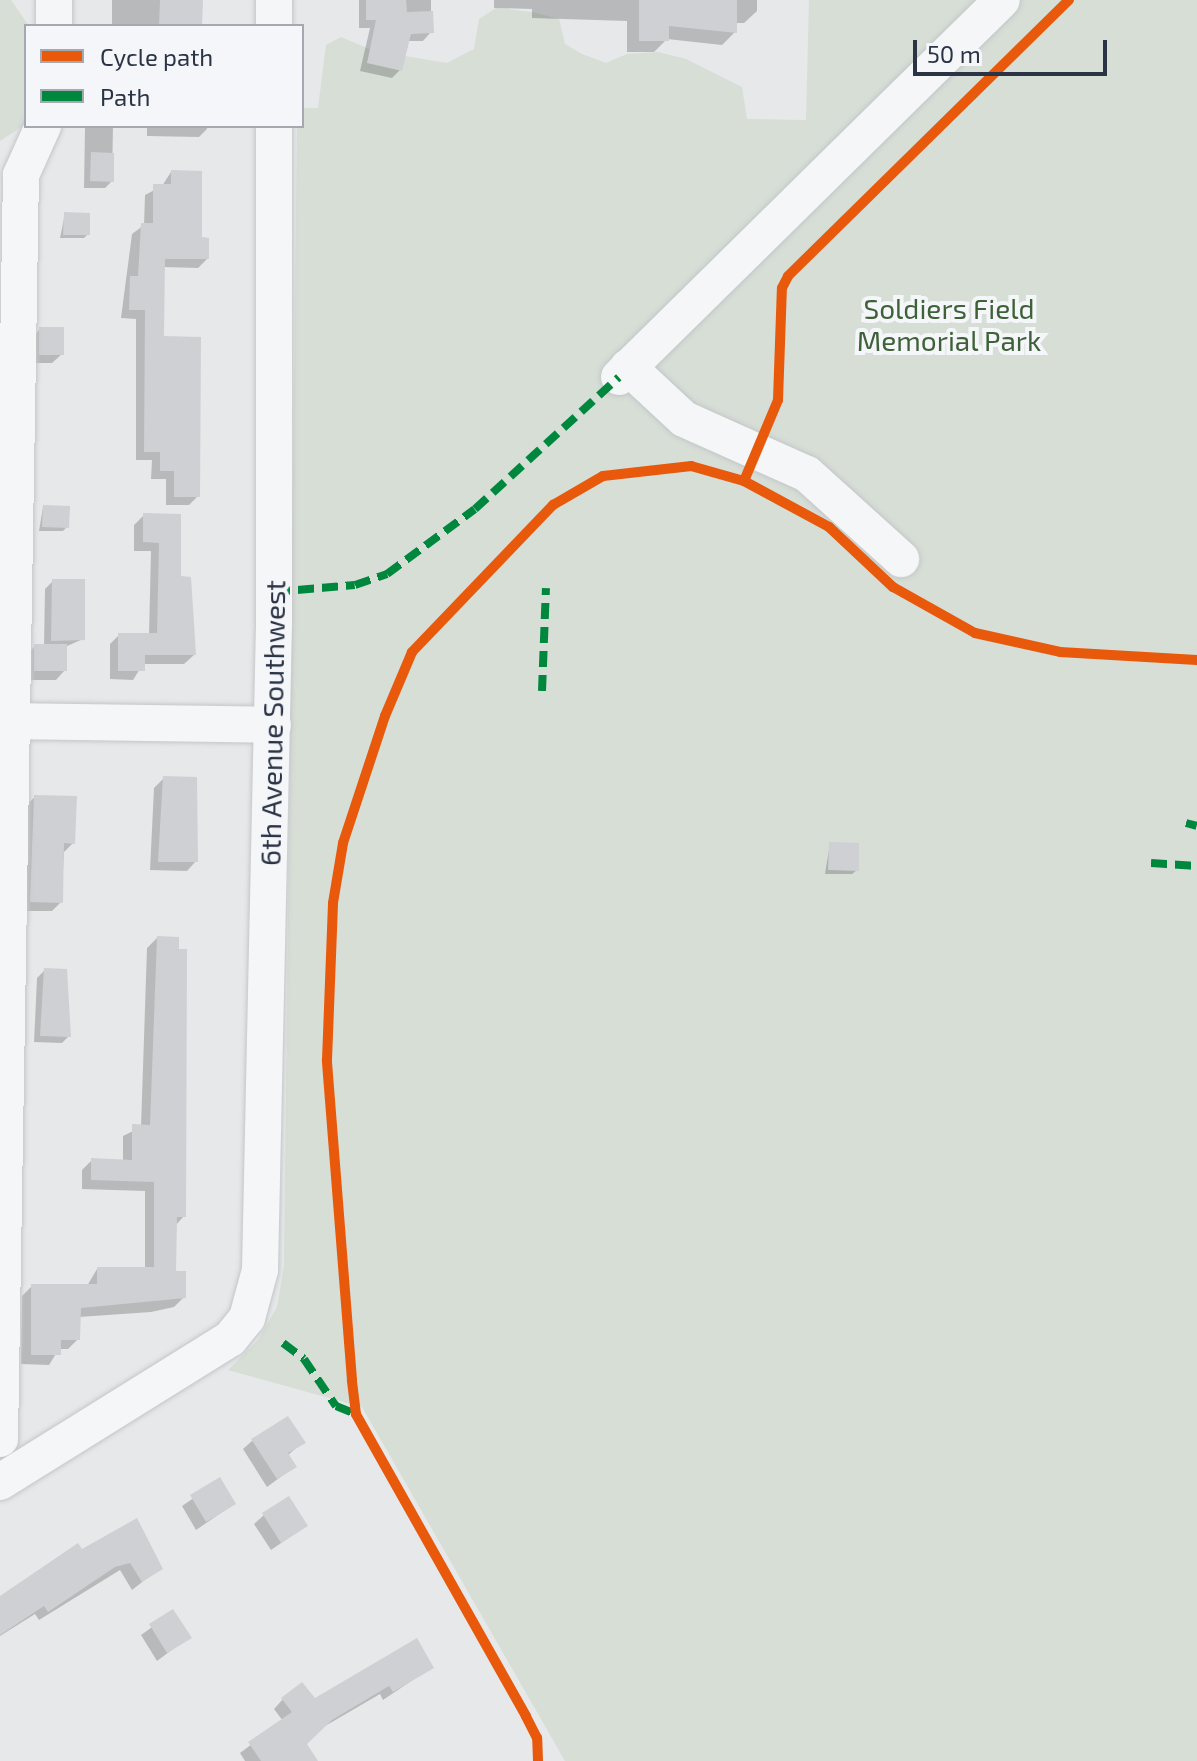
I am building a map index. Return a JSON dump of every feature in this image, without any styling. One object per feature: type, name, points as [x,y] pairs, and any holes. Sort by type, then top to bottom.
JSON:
[{"type":"street","points":[[54,0],[54,24]]},
{"type":"street","points":[[274,0],[274,24]]},
{"type":"street","points":[[901,559],[807,474],[684,419],[623,372],[1002,0]]},
{"type":"street","points":[[0,1439],[6,721],[21,175],[42,128]]},
{"type":"street","name":"6th Avenue Southwest","points":[[0,1482],[204,1358],[247,1318],[260,1270],[273,725],[274,128]]},
{"type":"street","points":[[6,721],[273,725]]},
{"type":"green space","points":[[0,0],[11,0],[28,24],[24,24],[24,125],[0,141]]},
{"type":"green space","name":"Soldiers Field Memorial Park","points":[[809,0],[1197,0],[1197,1761],[565,1761],[362,1407],[228,1370],[258,1340],[277,1307],[284,1266],[297,128],[304,128],[304,108],[318,108],[326,45],[341,37],[374,51],[447,63],[474,49],[479,19],[496,8],[532,12],[559,19],[565,44],[582,54],[606,63],[627,54],[658,52],[686,59],[742,87],[747,119],[806,120]]},
{"type":"building","points":[[160,0],[203,0],[202,24],[159,24]]},
{"type":"building","points":[[366,0],[406,0],[407,12],[433,11],[434,33],[411,34],[402,71],[367,63],[376,20],[366,20]]},
{"type":"building","points":[[639,0],[737,0],[737,33],[669,26],[669,41],[639,41]]},
{"type":"building","points":[[91,152],[114,153],[114,182],[90,181]]},
{"type":"building","points":[[171,170],[202,171],[202,237],[209,238],[209,259],[165,259],[164,336],[201,337],[200,497],[174,497],[174,471],[160,471],[160,452],[144,452],[145,310],[129,310],[130,276],[138,276],[141,223],[153,223],[153,184],[171,184]]},
{"type":"building","points":[[64,212],[90,213],[90,235],[63,235]]},
{"type":"building","points":[[39,327],[64,327],[64,355],[39,355]]},
{"type":"building","points":[[43,505],[70,506],[69,528],[42,527]]},
{"type":"building","points":[[143,513],[181,514],[181,576],[191,577],[196,655],[145,655],[145,671],[118,671],[118,633],[157,633],[159,543],[143,542]]},
{"type":"building","points":[[52,579],[85,579],[85,640],[51,641]]},
{"type":"building","points":[[34,644],[67,644],[67,671],[34,671]]},
{"type":"building","points":[[163,776],[197,777],[198,862],[158,862]]},
{"type":"building","points":[[34,795],[77,796],[75,844],[64,843],[63,903],[30,902]]},
{"type":"building","points":[[829,842],[859,843],[859,871],[828,870]]},
{"type":"building","points":[[157,936],[179,937],[179,949],[187,949],[186,1217],[177,1217],[176,1271],[186,1271],[186,1298],[81,1308],[80,1340],[61,1340],[61,1355],[31,1355],[31,1284],[97,1284],[97,1267],[154,1267],[154,1182],[91,1180],[91,1158],[132,1160],[132,1124],[150,1125]]},
{"type":"building","points":[[44,968],[67,969],[71,1037],[40,1036]]},
{"type":"building","points":[[288,1416],[306,1443],[288,1453],[297,1467],[277,1479],[251,1439]]},
{"type":"building","points":[[220,1477],[236,1504],[206,1522],[190,1495]]},
{"type":"building","points":[[289,1496],[308,1526],[281,1543],[262,1513]]},
{"type":"building","points":[[137,1518],[163,1569],[142,1582],[130,1563],[115,1567],[48,1612],[44,1606],[0,1635],[0,1596],[78,1543],[82,1549]]},
{"type":"building","points":[[173,1609],[192,1638],[167,1653],[149,1624]]},
{"type":"building","points":[[417,1638],[434,1668],[393,1692],[389,1686],[332,1720],[307,1744],[318,1761],[261,1761],[248,1742],[292,1712],[281,1698],[302,1682],[315,1698]]},
{"type":"marked path","points":[[274,592],[355,585],[387,574],[475,509],[619,377]]},
{"type":"marked path","points":[[542,691],[546,588]]},
{"type":"marked path","points":[[1186,823],[1197,826]]},
{"type":"marked path","points":[[1151,863],[1197,866]]},
{"type":"marked path","points":[[283,1343],[304,1359],[336,1406],[356,1414]]},
{"type":"cycle path","points":[[744,481],[778,400],[782,288],[788,276],[1069,0]]},
{"type":"cycle path","points":[[538,1761],[537,1738],[526,1716],[356,1414],[352,1380],[327,1060],[333,903],[343,843],[385,716],[412,652],[553,505],[603,476],[691,466],[744,481],[829,527],[893,587],[975,633],[1060,652],[1197,660]]}]
